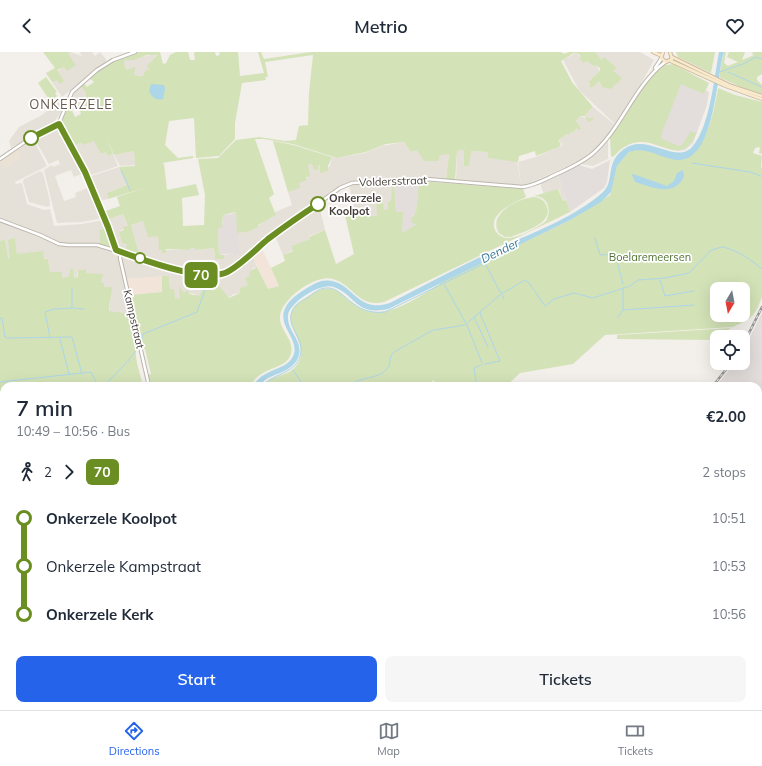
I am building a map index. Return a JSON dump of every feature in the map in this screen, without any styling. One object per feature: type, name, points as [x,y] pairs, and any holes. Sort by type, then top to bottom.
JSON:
[{"type":"main road","points":[[653,52],[664,62],[671,60],[762,100]]},
{"type":"main road","points":[[661,58],[663,52]]},
{"type":"main road","points":[[670,52],[672,57],[707,76]]},
{"type":"main road","points":[[726,85],[762,96]]},
{"type":"street","points":[[0,159],[35,135],[59,123],[74,90],[106,63],[134,52]]},
{"type":"street","name":"Voldersstraat","points":[[0,220],[59,244],[97,245],[189,273],[201,275],[220,274],[230,270],[270,238],[338,189],[352,183],[426,179],[517,188],[533,185],[579,164],[594,152],[624,114],[661,58]]},
{"type":"street","name":"Voldersstraat","points":[[652,72],[664,62]]},
{"type":"street","points":[[59,123],[85,172],[116,250]]},
{"type":"street","name":"Kampstraat","points":[[121,252],[120,258],[148,382]]},
{"type":"shaded area","points":[[70,52],[82,56],[80,52],[92,52],[95,56],[100,52],[106,59],[106,62],[62,97],[52,82],[57,79],[57,71],[64,67],[67,54]]},
{"type":"shaded area","points":[[595,52],[640,52],[654,60],[640,86],[615,124],[579,90],[563,60],[576,53],[581,57],[579,58],[587,61],[593,66],[595,64],[600,71],[589,81],[589,85],[593,87],[599,81],[602,87],[613,71],[617,68],[606,59],[602,60]]},
{"type":"shaded area","points":[[157,54],[149,64],[150,70],[143,76],[134,75],[134,69],[128,71],[124,64],[125,60]]},
{"type":"shaded area","points":[[682,77],[709,92],[707,105],[693,143],[685,150],[678,151],[656,144]]},
{"type":"shaded area","points":[[80,86],[85,91],[86,97],[78,106],[71,97]]},
{"type":"shaded area","points":[[62,99],[66,105],[54,122],[11,148],[9,141],[19,127],[42,115]]},
{"type":"shaded area","points":[[593,107],[615,125],[600,144],[583,159],[526,185],[520,186],[456,180],[457,151],[464,150],[464,166],[470,151],[488,152],[488,158],[517,161],[521,185],[518,162],[536,157],[563,145],[558,139],[573,131],[575,133],[576,128],[579,130],[582,129],[576,121],[580,116],[590,119],[585,115]]},
{"type":"shaded area","points":[[58,124],[62,130],[60,131],[84,173],[74,177],[71,170],[55,176],[64,201],[76,197],[75,193],[90,187],[103,218],[82,222],[57,223],[44,170],[52,165],[53,167],[60,164],[58,160],[49,164],[34,138]]},
{"type":"shaded area","points":[[33,139],[47,166],[15,182],[16,184],[22,183],[27,204],[44,210],[50,209],[54,226],[82,224],[104,220],[107,228],[99,230],[100,244],[60,243],[0,219],[0,161]]},
{"type":"shaded area","points":[[608,139],[608,159],[593,166],[581,164],[595,154]]},
{"type":"shaded area","points":[[95,141],[101,154],[106,152],[108,156],[113,154],[118,166],[88,176],[73,147],[76,144]]},
{"type":"shaded area","points":[[404,142],[411,152],[417,150],[439,154],[449,154],[446,179],[408,178],[368,180],[346,183],[279,230],[223,273],[211,275],[198,274],[140,257],[131,225],[143,221],[158,236],[160,250],[190,250],[190,248],[195,248],[195,250],[214,248],[215,259],[224,259],[224,255],[232,253],[233,257],[239,255],[237,233],[247,232],[259,227],[258,226],[265,220],[275,215],[275,212],[292,205],[288,192],[291,191],[298,183],[307,180],[308,165],[312,164],[314,170],[320,165],[322,169],[320,173],[330,166],[332,157],[337,158],[365,153],[382,146]]},
{"type":"shaded area","points":[[16,149],[21,158],[3,169],[0,161]]},
{"type":"shaded area","points":[[134,151],[135,165],[120,166],[114,155]]},
{"type":"shaded area","points":[[610,160],[607,182],[604,188],[570,212],[558,175],[579,165],[592,169]]},
{"type":"shaded area","points":[[119,167],[127,185],[107,193],[108,199],[98,201],[88,177]]},
{"type":"shaded area","points":[[40,171],[43,173],[50,202],[50,206],[47,207],[29,202],[23,182],[24,179]]},
{"type":"shaded area","points":[[558,175],[566,200],[563,201],[559,189],[544,194],[541,187],[541,183]]},
{"type":"shaded area","points":[[392,181],[391,201],[388,209],[384,210],[383,199],[377,216],[369,217],[368,219],[355,212],[349,185]]},
{"type":"shaded area","points":[[394,181],[419,181],[416,213],[412,216],[417,224],[402,233],[402,212],[396,212]]},
{"type":"shaded area","points":[[319,205],[325,230],[309,236],[310,239],[291,246],[293,250],[283,255],[275,236]]},
{"type":"shaded area","points":[[236,212],[240,255],[233,257],[232,253],[219,255],[218,230],[223,223],[223,215]]},
{"type":"shaded area","points":[[123,214],[128,226],[119,232],[127,244],[125,251],[117,247],[107,220]]},
{"type":"shaded area","points":[[0,222],[36,234],[59,245],[96,246],[117,252],[130,314],[109,312],[112,287],[104,287],[101,283],[101,279],[103,279],[95,274],[86,274],[86,269],[78,270],[77,278],[73,277],[70,269],[69,276],[62,278],[50,272],[48,259],[17,254],[15,238],[10,259],[7,259],[5,241],[0,241]]},
{"type":"shaded area","points":[[261,247],[279,286],[268,289],[252,255]]},
{"type":"shaded area","points":[[123,254],[190,275],[205,277],[225,274],[252,255],[257,267],[253,268],[248,285],[242,288],[240,293],[234,294],[228,298],[216,282],[206,288],[203,286],[199,296],[184,293],[179,300],[174,298],[170,289],[169,276],[126,279],[122,260]]},
{"type":"shaded area","points":[[162,276],[162,292],[130,295],[126,279]]},
{"type":"shaded area","points":[[762,313],[762,382],[719,382],[729,370],[750,370],[750,337]]},
{"type":"green space","points":[[43,52],[70,52],[68,54],[76,65],[67,71],[64,67],[57,70],[64,81],[60,84],[57,80],[52,82],[46,73],[55,68]]},
{"type":"green space","points":[[137,52],[160,52],[163,64],[166,63],[170,55],[176,52],[188,52],[190,60],[195,60],[194,52],[215,52],[216,56],[220,55],[219,52],[238,52],[240,76],[264,73],[258,52],[261,52],[264,59],[311,52],[561,52],[564,54],[569,52],[595,52],[602,60],[604,57],[617,68],[613,71],[622,78],[612,89],[602,87],[599,81],[593,87],[590,87],[589,81],[600,71],[600,68],[595,65],[593,66],[587,61],[583,63],[579,58],[581,57],[579,54],[574,53],[561,61],[572,82],[593,107],[585,115],[590,119],[592,117],[594,118],[588,122],[585,116],[580,116],[576,121],[582,129],[579,130],[576,128],[575,133],[573,131],[558,140],[561,144],[559,147],[536,156],[535,151],[519,156],[518,162],[488,158],[488,152],[471,151],[469,166],[464,166],[464,150],[457,151],[455,180],[446,179],[449,154],[440,155],[438,161],[424,161],[417,150],[411,152],[404,142],[386,144],[366,152],[337,158],[293,144],[255,139],[274,194],[269,198],[276,215],[258,225],[259,227],[247,232],[237,233],[236,212],[223,215],[222,227],[218,230],[219,255],[224,255],[224,259],[215,259],[214,248],[195,250],[195,248],[190,248],[190,250],[166,249],[166,253],[162,253],[162,250],[159,250],[158,236],[148,237],[143,221],[131,225],[140,257],[125,251],[127,244],[122,243],[119,232],[124,230],[123,227],[128,226],[123,214],[107,220],[103,212],[120,206],[117,197],[148,187],[108,199],[107,193],[127,185],[119,167],[135,166],[134,151],[114,155],[105,134],[113,154],[108,156],[106,152],[101,154],[94,141],[83,145],[82,143],[77,144],[73,147],[70,143],[65,141],[58,124],[61,119],[62,120],[69,104],[75,117],[81,114],[78,106],[86,97],[85,91],[80,86],[84,83],[87,87],[94,82],[89,78],[104,65]],"holes":[[[147,55],[157,55],[147,66],[150,70],[146,70],[143,76],[134,75],[135,67],[127,70],[124,64],[125,60],[134,60]],[[313,55],[309,93],[308,125],[299,126],[296,140],[285,141],[259,137],[236,140],[218,158],[198,159],[205,195],[204,225],[183,226],[182,198],[199,195],[196,184],[167,190],[164,164],[162,163],[193,158],[193,156],[178,158],[165,145],[169,121],[194,118],[196,158],[219,156],[235,139],[235,123],[242,83],[266,80],[265,77],[268,77],[265,62]]]},
{"type":"green space","points":[[676,52],[715,52],[711,73],[678,57]]},
{"type":"green space","points":[[724,52],[726,52],[724,63],[728,66],[738,62],[727,57],[729,52],[745,52],[742,60],[754,55],[752,54],[753,52],[762,52],[762,74],[757,77],[757,80],[762,85],[762,94],[741,87],[719,77]]},
{"type":"green space","points":[[666,63],[666,65],[673,64],[709,83],[704,94],[681,84],[661,135],[662,139],[679,146],[682,145],[691,131],[694,133],[697,132],[689,145],[680,150],[650,143],[638,142],[626,146],[613,157],[611,156],[610,136],[636,96],[658,69]]},
{"type":"green space","points":[[46,77],[57,92],[55,93],[57,96],[50,101],[38,83]]},
{"type":"green space","name":"Boelaremeersen","points":[[718,88],[735,95],[762,102],[762,154],[759,153],[759,147],[755,148],[753,153],[762,156],[762,297],[755,313],[750,318],[750,282],[710,282],[710,322],[743,322],[733,327],[605,335],[573,364],[520,373],[510,382],[435,382],[434,380],[431,382],[266,382],[289,372],[299,362],[301,354],[300,345],[293,329],[291,313],[298,303],[310,295],[320,290],[329,289],[343,295],[356,306],[364,310],[382,312],[399,307],[417,298],[440,283],[570,220],[610,195],[617,166],[629,152],[635,150],[645,150],[671,158],[682,159],[692,154],[699,146],[710,123]]},
{"type":"green space","points":[[273,141],[293,145],[332,157],[328,166],[328,171],[320,173],[320,165],[318,166],[319,169],[314,170],[312,164],[308,165],[310,176],[306,177],[307,180],[299,183],[300,188],[288,192]]},
{"type":"green space","points":[[392,181],[394,181],[396,212],[403,212],[402,233],[417,224],[412,223],[411,219],[416,212],[419,181],[523,189],[526,197],[503,209],[495,219],[495,230],[500,236],[505,238],[521,235],[546,221],[549,212],[548,204],[543,198],[534,196],[558,189],[563,201],[566,200],[570,212],[384,302],[368,302],[340,282],[333,279],[326,278],[309,284],[293,295],[282,309],[280,316],[280,321],[291,345],[290,356],[283,364],[266,371],[253,382],[149,382],[147,375],[151,374],[145,349],[141,350],[130,295],[162,292],[162,276],[169,276],[170,289],[174,289],[175,298],[180,299],[179,286],[184,293],[188,290],[189,294],[199,296],[203,286],[206,287],[216,282],[229,298],[240,293],[240,288],[248,285],[245,278],[250,276],[249,272],[257,267],[268,289],[279,286],[271,268],[285,261],[283,255],[293,251],[291,246],[310,239],[309,237],[325,230],[336,264],[354,254],[344,211],[355,208],[356,212],[367,210],[369,219],[369,216],[377,216],[376,200],[383,199],[384,210],[388,209],[388,202],[391,201]]},
{"type":"green space","points":[[535,197],[542,200],[547,207],[548,213],[546,218],[541,223],[529,230],[511,237],[505,237],[499,233],[496,226],[497,220],[506,208],[521,200]]},
{"type":"green space","points":[[107,228],[113,245],[112,247],[100,244],[99,230]]},
{"type":"green space","points":[[15,238],[17,254],[43,251],[44,259],[48,259],[50,272],[62,272],[62,278],[69,276],[70,269],[73,269],[73,276],[75,278],[78,277],[78,270],[86,269],[86,273],[103,274],[101,283],[104,283],[104,287],[112,287],[109,311],[130,314],[137,363],[142,382],[0,382],[0,241],[5,240],[8,259],[10,258],[8,240]]},
{"type":"green space","points":[[731,328],[728,330],[710,330],[710,340],[617,339],[617,335]]},
{"type":"water","name":"Dender","points":[[719,52],[724,52],[716,96],[707,131],[701,146],[692,156],[680,160],[667,158],[642,150],[629,152],[617,166],[611,192],[601,202],[570,220],[388,309],[369,310],[357,304],[347,295],[334,287],[322,287],[307,294],[294,304],[288,315],[288,321],[299,346],[298,358],[290,368],[285,371],[262,382],[256,382],[263,376],[284,365],[292,358],[295,349],[283,315],[287,306],[297,295],[316,283],[329,281],[342,285],[363,302],[368,304],[381,305],[390,303],[469,262],[551,225],[578,210],[602,193],[609,183],[614,160],[624,149],[633,145],[642,144],[678,153],[685,152],[692,147],[703,127],[713,88]]},
{"type":"water","points":[[151,84],[164,85],[165,89],[163,99],[156,99],[151,95],[149,91]]},
{"type":"water","points":[[683,170],[684,176],[680,183],[669,189],[655,188],[635,182],[632,175],[633,174],[667,186],[674,181],[677,173]]},
{"type":"waterway","points":[[719,72],[743,64],[756,57],[762,59]]},
{"type":"waterway","points":[[728,72],[762,87]]},
{"type":"waterway","points":[[692,163],[750,172],[761,176]]},
{"type":"waterway","points":[[121,170],[130,190]]},
{"type":"waterway","points":[[595,238],[600,255],[615,254],[623,284]]},
{"type":"waterway","points":[[266,382],[291,369],[299,359],[301,347],[300,341],[291,322],[292,312],[294,307],[321,289],[326,288],[338,291],[356,306],[364,310],[385,312],[483,264],[486,265],[500,292],[503,293],[525,280],[529,283],[545,306],[554,299],[574,293],[593,298],[630,286],[638,280],[665,278],[689,273],[711,250],[722,247]]},
{"type":"waterway","points":[[723,247],[744,256],[762,269]]},
{"type":"waterway","points":[[660,280],[665,296],[694,291]]},
{"type":"waterway","points":[[444,284],[467,325],[482,363]]},
{"type":"waterway","points":[[141,342],[143,334],[197,312],[206,287]]},
{"type":"waterway","points":[[50,338],[45,312],[54,309],[72,308],[72,288]]},
{"type":"waterway","points":[[623,288],[623,310],[694,305]]},
{"type":"waterway","points":[[488,347],[474,317],[501,294]]},
{"type":"waterway","points":[[502,295],[504,299]]},
{"type":"waterway","points":[[73,308],[84,309]]},
{"type":"waterway","points":[[618,317],[623,310]]},
{"type":"waterway","points":[[480,312],[482,319]]},
{"type":"waterway","points":[[0,318],[2,318],[5,337],[7,338],[72,337],[82,374]]},
{"type":"waterway","points":[[468,322],[473,318]]},
{"type":"waterway","points":[[483,320],[500,361],[485,364]]},
{"type":"waterway","points":[[434,330],[465,325]]},
{"type":"waterway","points":[[356,382],[384,372],[387,369],[391,356],[394,352],[433,330]]},
{"type":"waterway","points":[[60,339],[69,374]]},
{"type":"waterway","points":[[131,357],[136,351]]},
{"type":"waterway","points":[[108,382],[127,362]]},
{"type":"waterway","points":[[476,382],[474,368],[481,365]]},
{"type":"waterway","points":[[293,370],[301,382]]},
{"type":"waterway","points":[[0,382],[91,372],[96,382]]},
{"type":"railway","points":[[750,331],[762,307]]},
{"type":"railway","points":[[716,382],[726,370]]},
{"type":"bus line","name":"70","points":[[31,138],[59,123],[85,172],[116,250],[189,273],[209,275],[225,273],[270,238],[318,204]]},
{"type":"place","name":"Onkerzele Koolpot","points":[[318,204]]},
{"type":"district","name":"ONKERZELE","points":[[71,104]]}]
